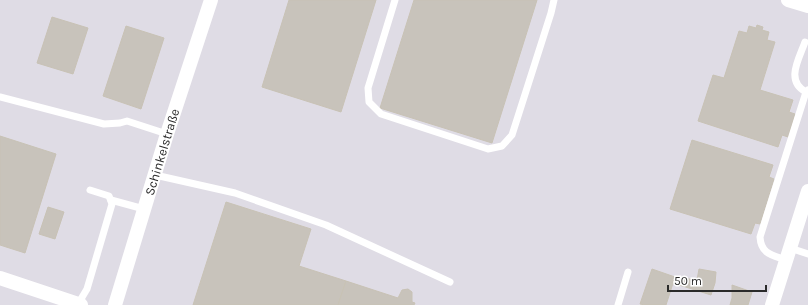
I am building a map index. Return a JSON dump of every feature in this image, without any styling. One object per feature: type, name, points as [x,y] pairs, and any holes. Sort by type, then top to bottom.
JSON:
[{"type":"street","name":"Schinkelstraße","points":[[115,305],[167,134],[211,0]]},
{"type":"street","points":[[788,0],[808,6]]},
{"type":"street","points":[[772,305],[808,191]]},
{"type":"street","points":[[0,280],[79,304]]},
{"type":"lane","points":[[395,0],[368,88],[369,102],[380,114],[488,148],[502,146],[512,136],[554,0]]},
{"type":"lane","points":[[805,42],[794,75],[798,86],[807,91],[760,237],[765,251],[770,255],[808,254]]},
{"type":"lane","points":[[0,97],[104,124],[127,121],[167,134]]},
{"type":"lane","points":[[155,174],[235,193],[318,222],[450,282]]},
{"type":"lane","points":[[79,304],[87,289],[112,204],[109,196],[90,190]]},
{"type":"lane","points":[[111,200],[144,209]]},
{"type":"lane","points":[[618,305],[628,272]]},
{"type":"shaded area","points":[[0,0],[808,0],[808,305],[0,305]]},
{"type":"building","points":[[289,0],[376,0],[341,112],[262,87]]},
{"type":"building","points":[[414,0],[537,0],[492,143],[380,108]]},
{"type":"building","points":[[52,17],[88,28],[73,74],[37,63]]},
{"type":"building","points":[[757,25],[763,27],[762,30],[769,32],[767,40],[775,42],[760,90],[793,100],[789,112],[795,114],[788,137],[782,135],[778,147],[698,121],[713,75],[724,78],[739,31],[747,33],[749,26],[756,28]]},
{"type":"building","points":[[126,26],[164,38],[141,109],[103,96]]},
{"type":"building","points":[[0,136],[56,154],[25,253],[0,245]]},
{"type":"building","points":[[692,140],[773,165],[769,177],[774,179],[760,224],[755,223],[751,234],[670,209]]},
{"type":"building","points":[[226,202],[311,229],[299,266],[346,281],[338,305],[193,305]]},
{"type":"building","points":[[48,207],[64,212],[55,239],[39,234]]},
{"type":"building","points":[[652,269],[675,277],[666,305],[640,304]]},
{"type":"building","points":[[699,269],[716,272],[715,283],[711,295],[673,283],[675,277],[697,280]]},
{"type":"building","points":[[346,281],[398,298],[402,290],[408,289],[412,292],[412,302],[415,303],[414,305],[338,305]]},
{"type":"building","points":[[732,285],[752,292],[748,305],[730,305],[732,298]]}]
